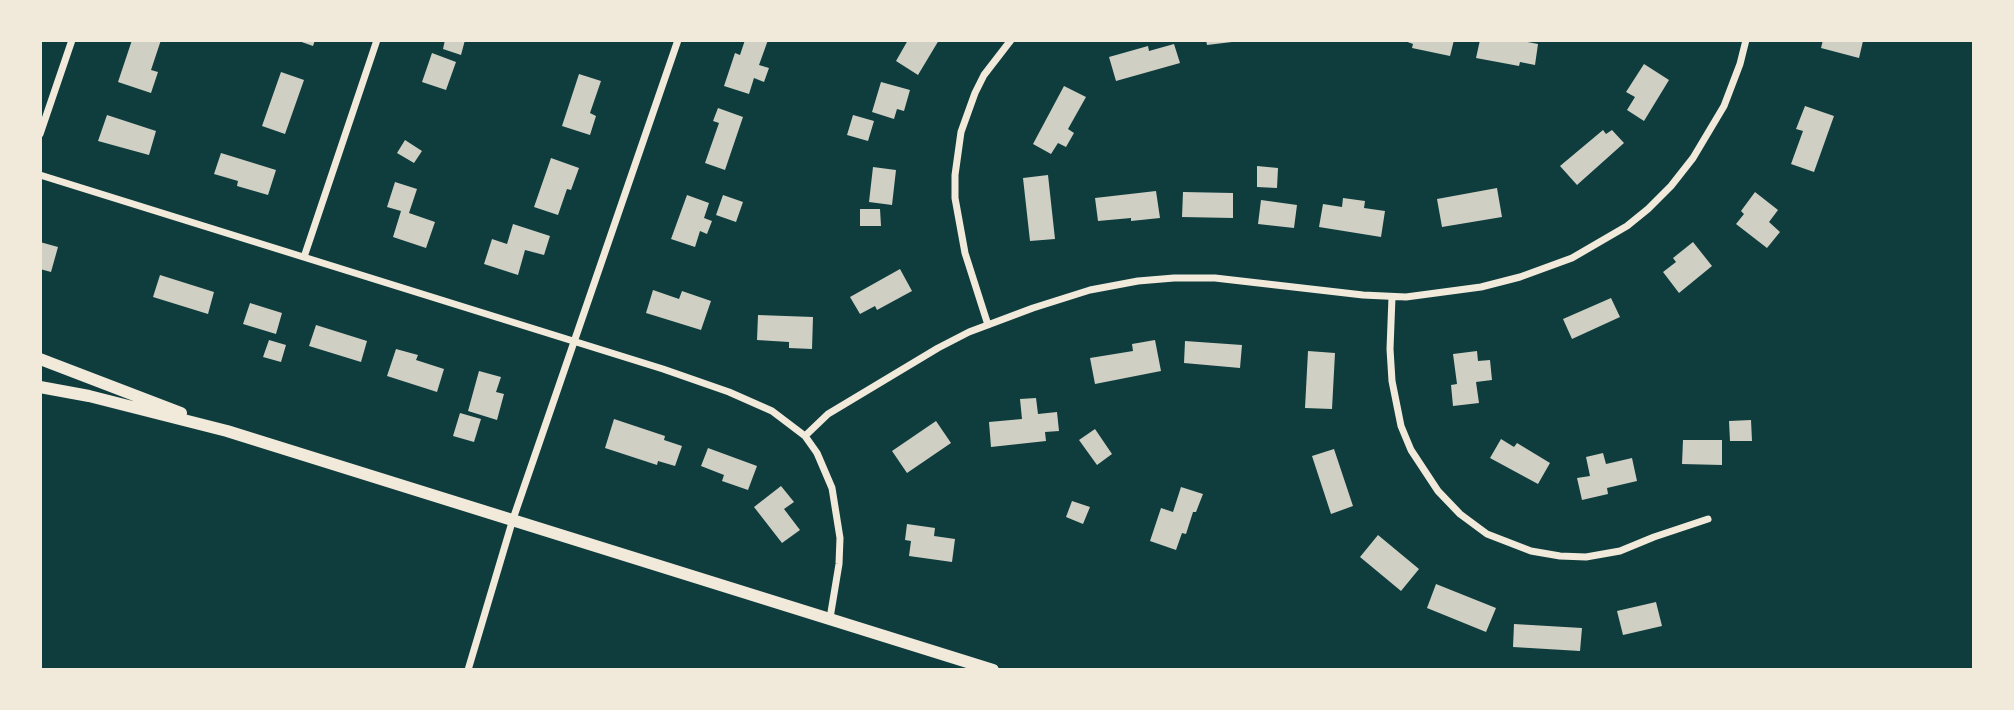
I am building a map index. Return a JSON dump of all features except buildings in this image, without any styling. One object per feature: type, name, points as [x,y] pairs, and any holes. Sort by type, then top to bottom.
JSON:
[{"type":"street","points":[[40,134],[72,40]]},
{"type":"street","points":[[304,257],[377,40]]},
{"type":"street","points":[[468,670],[513,519],[678,40]]},
{"type":"street","points":[[988,325],[962,241],[955,198],[955,175],[961,132],[975,93],[984,75],[1011,40]]},
{"type":"street","points":[[804,436],[828,414],[937,348],[1032,308],[1090,290],[1128,282],[1174,278],[1250,280],[1392,297],[1437,295],[1520,277],[1572,258],[1627,226],[1671,186],[1693,159],[1724,106],[1746,40]]},
{"type":"street","points":[[40,175],[575,341],[729,392],[772,411],[804,436],[828,475],[839,521],[839,564],[830,618]]},
{"type":"street","points":[[1392,297],[1392,381],[1401,426],[1411,450],[1438,491],[1460,514],[1487,534],[1531,551],[1586,557],[1620,551],[1708,519]]},
{"type":"street","points":[[41,363],[227,431]]},
{"type":"street","points":[[40,387],[89,396],[227,431],[993,670]]}]
